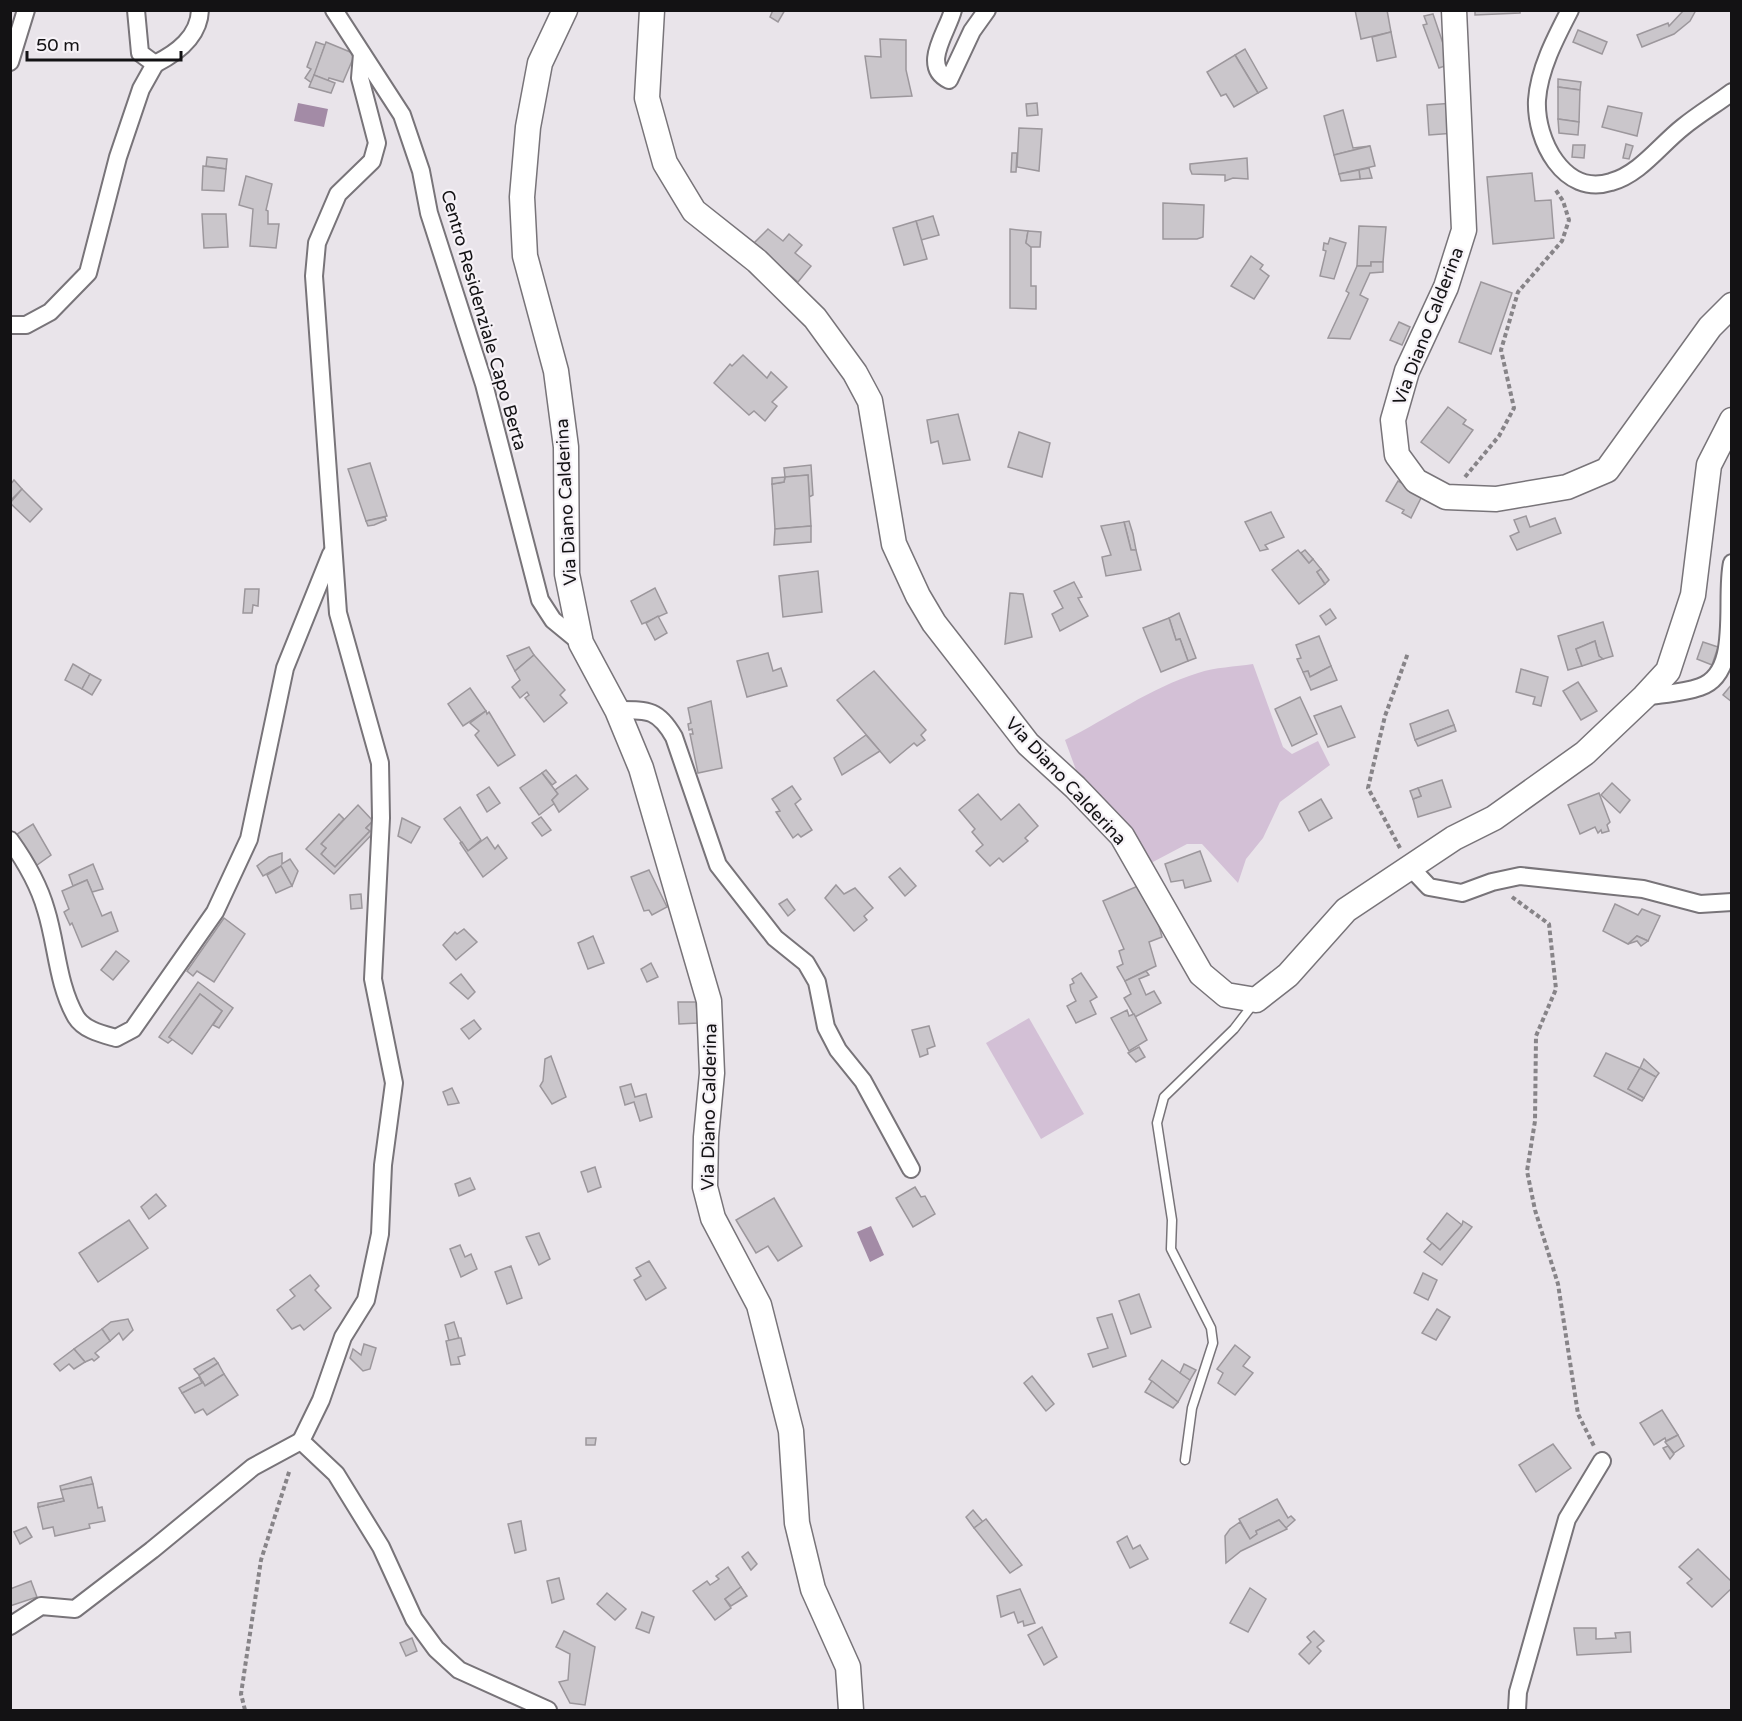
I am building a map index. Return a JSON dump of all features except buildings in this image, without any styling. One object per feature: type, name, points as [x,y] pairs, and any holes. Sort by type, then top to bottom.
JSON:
[{"type":"main road","name":"Via Diano Calderina","points":[[565,10],[540,63],[528,127],[522,197],[525,256],[556,371],[565,436],[567,574],[581,643],[617,710],[641,768],[709,1001],[712,1073],[706,1137],[705,1186],[713,1218],[759,1305],[791,1431],[797,1523],[813,1589],[848,1667],[850,1710]]},
{"type":"main road","name":"Via Diano Calderina","points":[[652,10],[647,98],[665,163],[694,211],[757,261],[815,318],[855,372],[870,401],[894,544],[918,596],[934,623],[1028,744],[1075,787],[1122,836],[1201,974],[1226,996],[1256,1000]]},
{"type":"main road","name":"Via Diano Calderina","points":[[1454,10],[1464,230],[1446,287],[1407,371],[1394,420],[1397,455],[1416,481],[1446,497],[1496,499],[1567,488],[1607,471],[1710,327],[1731,305]]},
{"type":"main road","points":[[1256,1000],[1288,975],[1346,910],[1454,838],[1494,818],[1585,753],[1668,671],[1693,595],[1709,465],[1731,420]]},
{"type":"street","points":[[10,62],[26,10]]},
{"type":"street","points":[[136,10],[140,53],[155,63]]},
{"type":"street","points":[[10,326],[26,325],[50,312],[88,273],[118,157],[141,89],[155,63],[168,57],[190,39],[200,22],[200,10]]},
{"type":"street","name":"Centro Residenziale Capo Berta","points":[[334,10],[402,115],[421,171],[429,213],[484,384],[540,600],[553,620],[581,643]]},
{"type":"street","points":[[954,10],[937,52],[938,69],[941,76],[949,80],[972,31],[987,10]]},
{"type":"street","points":[[1570,10],[1544,68],[1537,102],[1539,122],[1550,152],[1562,170],[1580,182],[1599,185],[1625,176],[1731,92]]},
{"type":"street","points":[[10,1626],[41,1606],[75,1609],[253,1467],[301,1441],[321,1400],[343,1337],[366,1300],[380,1234],[383,1165],[394,1083],[373,979],[381,818],[380,763],[338,613],[328,442],[314,276],[317,243],[338,194],[372,161],[377,143],[360,78],[362,54]]},
{"type":"street","points":[[10,840],[26,861],[46,909],[60,976],[77,1018],[94,1032],[116,1038],[133,1029],[215,912],[249,839],[285,668],[333,550]]},
{"type":"street","points":[[1644,697],[1701,687],[1720,674],[1725,665],[1728,641],[1728,580],[1731,563]]},
{"type":"street","points":[[617,710],[646,710],[663,719],[674,737],[718,865],[775,938],[806,963],[817,982],[826,1027],[837,1050],[863,1081],[911,1169]]},
{"type":"street","points":[[1410,867],[1429,887],[1462,893],[1492,882],[1520,876],[1643,889],[1700,904],[1731,902]]},
{"type":"street","points":[[301,1441],[336,1474],[381,1547],[414,1619],[436,1649],[459,1670],[548,1710]]},
{"type":"street","points":[[1517,1710],[1518,1692],[1567,1519],[1602,1461]]},
{"type":"lane","points":[[1185,1460],[1192,1408],[1213,1343],[1210,1328],[1171,1249],[1172,1220],[1157,1123],[1164,1097],[1234,1029],[1256,1000]]},
{"type":"path","points":[[1461,482],[1499,436],[1514,408],[1501,350],[1518,292],[1562,241],[1569,220],[1563,201],[1553,186]]},
{"type":"path","points":[[1408,653],[1385,716],[1368,788],[1410,867]]},
{"type":"path","points":[[1492,882],[1549,924],[1556,989],[1536,1035],[1535,1121],[1527,1171],[1535,1210],[1558,1284],[1578,1414],[1602,1461]]},
{"type":"path","points":[[244,1710],[241,1694],[261,1560],[288,1474],[301,1441]]},
{"type":"shaded area","points":[[298,103],[328,109],[324,127],[294,121]]},
{"type":"shaded area","points":[[1253,664],[1283,747],[1292,754],[1318,741],[1330,765],[1280,802],[1263,838],[1246,859],[1238,883],[1202,844],[1187,844],[1151,863],[1130,829],[1079,778],[1065,740],[1180,679],[1211,669]]},
{"type":"shaded area","points":[[1029,1018],[1084,1114],[1041,1139],[986,1043]]},
{"type":"shaded area","points":[[871,1226],[884,1255],[870,1262],[857,1232]]}]
